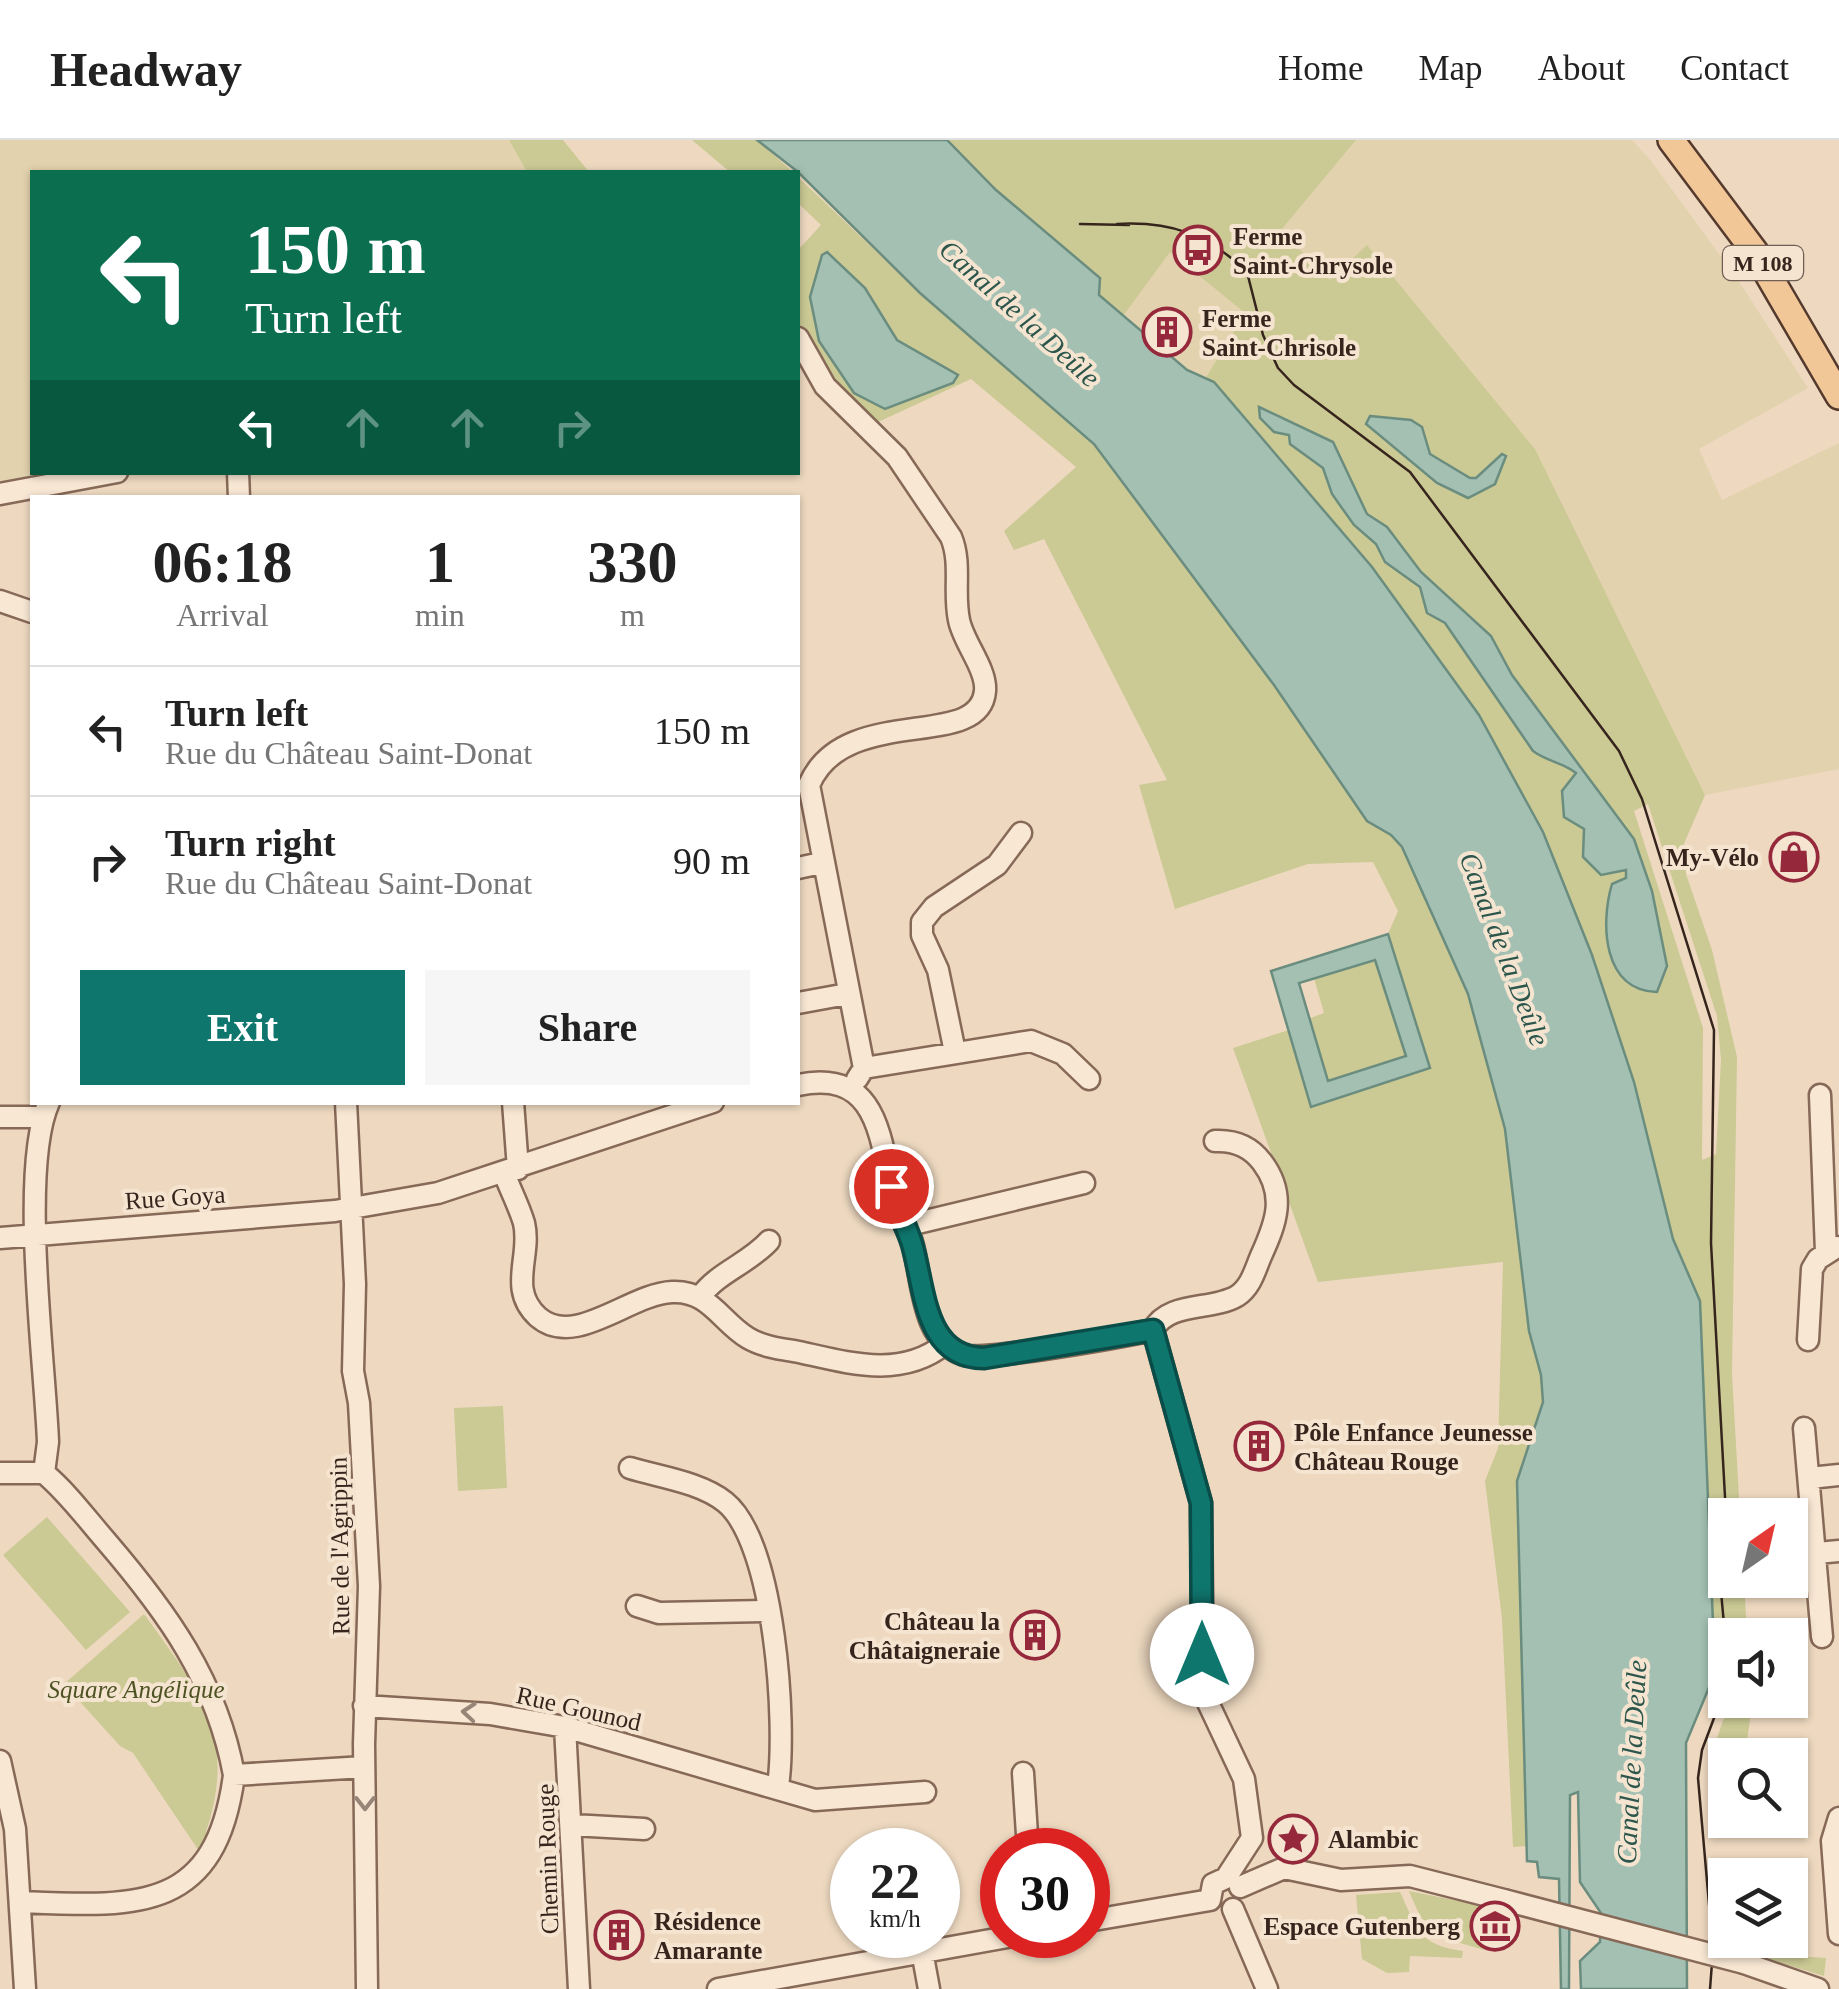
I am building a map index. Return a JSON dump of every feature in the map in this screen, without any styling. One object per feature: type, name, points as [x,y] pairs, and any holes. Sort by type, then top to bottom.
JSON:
[{"type":"main road","name":"M 108","points":[[1672,140],[1762,261],[1839,396]]},
{"type":"street","points":[[800,342],[825,386],[897,457],[951,537],[957,558],[958,619],[985,686],[979,706],[964,720],[859,738],[834,749],[816,769],[803,794],[864,1068],[850,1090]]},
{"type":"street","points":[[0,494],[101,475]]},
{"type":"street","points":[[0,602],[30,611]]},
{"type":"street","points":[[955,1052],[938,970],[922,936],[922,922],[934,907],[998,865],[1022,832]]},
{"type":"street","points":[[800,868],[821,863]]},
{"type":"street","points":[[800,1003],[847,994]]},
{"type":"street","points":[[864,1068],[1032,1040],[1063,1054],[1091,1075]]},
{"type":"street","points":[[800,1085],[827,1081],[850,1090],[873,1114],[895,1206],[905,1226],[931,1322],[945,1344],[968,1357],[984,1358],[1153,1330],[1164,1316],[1229,1300],[1244,1290],[1279,1218],[1277,1194],[1262,1161],[1243,1145],[1214,1141]]},
{"type":"street","points":[[1808,1340],[1812,1269],[1833,1249],[1820,1096]]},
{"type":"street","name":"Rue de l'Agrippin","points":[[346,1105],[352,1208],[353,1372],[360,1403],[369,1586],[364,1706],[367,1989]]},
{"type":"street","points":[[513,1105],[511,1171],[524,1222],[522,1289],[542,1320],[574,1328],[657,1294],[681,1292],[700,1297],[750,1340],[860,1365],[912,1362],[945,1344]]},
{"type":"street","name":"Rue Goya","points":[[0,1238],[352,1208],[438,1193],[704,1105]]},
{"type":"street","points":[[0,1118],[46,1110],[36,1233],[46,1398],[44,1473],[158,1602],[186,1644],[218,1709],[234,1774],[227,1818],[216,1848],[178,1886],[127,1904],[21,1902]]},
{"type":"street","points":[[905,1226],[1084,1183]]},
{"type":"street","points":[[700,1297],[713,1281],[750,1261],[769,1241]]},
{"type":"street","points":[[1153,1330],[1201,1503],[1203,1692],[1244,1779],[1252,1838],[1233,1882],[1241,1899],[1233,1908],[1219,1909],[1210,1900]]},
{"type":"street","points":[[1804,1428],[1822,1638]]},
{"type":"street","points":[[630,1468],[700,1490],[731,1508],[751,1541],[767,1611],[781,1708],[778,1786]]},
{"type":"street","points":[[0,1473],[44,1473]]},
{"type":"street","points":[[1810,1478],[1839,1475]]},
{"type":"street","points":[[1817,1553],[1839,1551]]},
{"type":"street","points":[[637,1606],[660,1613],[767,1611]]},
{"type":"street","name":"Rue Gounod","points":[[364,1706],[490,1714],[565,1727],[778,1786],[815,1800],[925,1792]]},
{"type":"street","name":"Chemin Rouge","points":[[565,1727],[579,1989]]},
{"type":"street","points":[[0,1761],[14,1812],[10,1880],[21,1902],[25,1989]]},
{"type":"street","points":[[234,1774],[364,1766]]},
{"type":"street","points":[[1022,1773],[1026,1828]]},
{"type":"street","points":[[1839,1818],[1832,1846],[1839,1934]]},
{"type":"street","points":[[572,1825],[644,1829]]},
{"type":"street","points":[[1252,1838],[1294,1870]]},
{"type":"street","points":[[1210,1900],[1213,1884],[1272,1870],[1294,1870],[1341,1880],[1410,1876],[1795,1978],[1818,1989]]},
{"type":"street","points":[[1110,1917],[1210,1900]]},
{"type":"street","points":[[1233,1908],[1267,1989]]},
{"type":"street","points":[[718,1989],[779,1984],[872,1958]]},
{"type":"street","points":[[917,1958],[930,1989]]},
{"type":"shaded area","points":[[0,140],[509,140],[526,170],[30,170],[31,475],[0,483]]},
{"type":"shaded area","points":[[1356,140],[1632,140],[1651,161],[1736,277],[1808,388],[1699,449],[1722,500],[1839,443],[1839,769],[1705,795],[1535,449],[1368,246],[1330,280],[1281,229]]},
{"type":"shaded area","points":[[1169,251],[1245,313],[1205,379],[1187,370],[1123,316]]},
{"type":"green space","points":[[509,140],[563,140],[587,170],[526,170]]},
{"type":"green space","points":[[692,140],[757,140],[791,170],[728,170]]},
{"type":"green space","points":[[947,140],[1356,140],[1281,230],[1330,280],[1367,245],[1535,449],[1705,795],[1683,846],[1686,874],[1712,950],[1737,1057],[1732,1374],[1739,1498],[1708,1499],[1700,1301],[1673,1239],[1633,1080],[1592,955],[1543,832],[1479,715],[1372,567],[1214,382],[1205,379],[1245,313],[1170,252],[1123,316],[1099,295],[1099,278],[996,190]],"holes":[[[1648,804],[1717,1016],[1721,1060],[1716,1154],[1702,1160],[1703,1028],[1634,811]]]},
{"type":"green space","points":[[800,179],[920,293],[1094,444],[1274,685],[1367,821],[1391,835],[1402,847],[1468,994],[1505,1129],[1529,1331],[1541,1375],[1543,1402],[1517,1481],[1526,1846],[1513,1847],[1502,1618],[1485,1481],[1498,1448],[1503,1262],[1318,1282],[1233,1048],[1289,1030],[1311,1107],[1429,1068],[1388,934],[1398,911],[1373,862],[1308,864],[1175,909],[1139,785],[1167,780],[1044,539],[1014,550],[1004,531],[1076,467],[971,379],[876,423],[839,390],[816,364],[800,330],[800,248],[821,225],[800,205]],"holes":[[[865,288],[897,340],[854,393],[819,340],[810,297]]]},
{"type":"green space","points":[[1375,960],[1406,1056],[1328,1082],[1308,1019],[1324,1013],[1314,978]]},
{"type":"green space","points":[[503,1406],[507,1488],[458,1491],[454,1408]]},
{"type":"green space","points":[[47,1517],[130,1612],[86,1650],[3,1555]]},
{"type":"green space","points":[[1712,1598],[1745,1598],[1746,1618],[1713,1618]]},
{"type":"green space","name":"Square Angélique","points":[[144,1614],[196,1691],[215,1740],[215,1798],[206,1832],[210,1841],[199,1851],[133,1753],[120,1746],[64,1684]]},
{"type":"green space","points":[[1750,1718],[1747,1738],[1717,1738],[1723,1720]]},
{"type":"green space","points":[[1409,1891],[1483,1906],[1474,1912],[1469,1931],[1487,1937],[1484,1950],[1436,1934],[1423,1919]]},
{"type":"green space","points":[[1400,1892],[1421,1933],[1437,1944],[1463,1951],[1462,1958],[1410,1956],[1409,1972],[1387,1973],[1362,1959],[1356,1895]]},
{"type":"green space","points":[[1765,1958],[1826,1958],[1824,1976]]},
{"type":"water","name":"Canal de la Deûle","points":[[757,140],[947,140],[996,190],[1100,278],[1099,295],[1187,370],[1214,382],[1372,567],[1479,715],[1543,832],[1592,955],[1634,1082],[1673,1239],[1700,1301],[1708,1598],[1712,1598],[1713,1618],[1708,1618],[1708,1690],[1686,1743],[1687,1989],[1581,1989],[1580,1961],[1600,1942],[1601,1913],[1580,1882],[1578,1792],[1570,1795],[1569,1989],[1561,1989],[1559,1879],[1539,1877],[1537,1862],[1527,1861],[1517,1481],[1543,1402],[1541,1375],[1529,1331],[1505,1129],[1468,994],[1402,847],[1391,835],[1367,821],[1274,685],[1094,444],[920,293],[800,170]]},
{"type":"water","points":[[827,252],[865,288],[897,340],[958,375],[953,383],[885,409],[854,393],[819,341],[810,297],[822,255]]},
{"type":"water","points":[[1259,407],[1333,442],[1367,514],[1387,527],[1421,572],[1491,636],[1512,675],[1634,839],[1652,891],[1667,966],[1657,992],[1639,989],[1626,980],[1610,953],[1608,900],[1612,884],[1626,878],[1626,870],[1601,875],[1583,857],[1584,829],[1564,817],[1562,791],[1576,773],[1533,751],[1445,623],[1427,613],[1420,587],[1385,562],[1376,544],[1354,525],[1332,494],[1323,468],[1290,444],[1289,435],[1274,432],[1260,418]]},
{"type":"water","points":[[1370,416],[1411,420],[1422,427],[1430,454],[1470,478],[1476,478],[1502,454],[1506,456],[1495,484],[1468,498],[1437,483],[1366,424]]},
{"type":"water","points":[[1388,934],[1430,1068],[1311,1107],[1271,971]],"holes":[[[1375,960],[1406,1056],[1328,1081],[1299,983]]]},
{"type":"tram line","points":[[1080,224],[1129,225]]},
{"type":"tram line","points":[[1117,224],[1154,225],[1187,233],[1218,248],[1247,272],[1263,335],[1278,368],[1294,385],[1410,472],[1619,751],[1642,799],[1714,1030],[1711,1243],[1725,1498]]},
{"type":"tram line","points":[[1722,1598],[1723,1618]]},
{"type":"tram line","points":[[1710,1989],[1713,1950],[1698,1778],[1702,1750],[1714,1718]]},
{"type":"place","name":"Ferme Saint-Chrysole","points":[[1198,250]]},
{"type":"place","name":"Ferme Saint-Chrisole","points":[[1167,332]]},
{"type":"place","name":"My-Vélo","points":[[1794,857]]},
{"type":"place","name":"Pôle Enfance Jeunesse Château Rouge","points":[[1259,1446]]},
{"type":"place","name":"Château la Châtaigneraie","points":[[1035,1635]]},
{"type":"place","name":"Alambic","points":[[1293,1839]]},
{"type":"place","name":"Espace Gutenberg","points":[[1495,1926]]},
{"type":"place","name":"Résidence Amarante","points":[[619,1935]]},
{"type":"route","points":[[891,1186],[895,1206],[912,1241],[934,1330],[959,1354],[984,1358],[1153,1330],[1201,1503],[1202,1655]]}]
